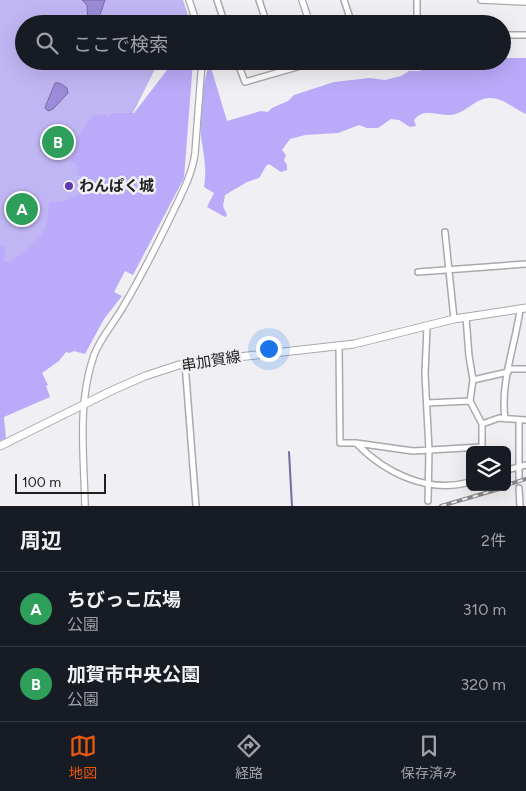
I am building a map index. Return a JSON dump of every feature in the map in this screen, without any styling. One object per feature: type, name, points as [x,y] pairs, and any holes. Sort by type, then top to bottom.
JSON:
[{"type":"main road","name":"串加賀線","points":[[0,446],[145,376],[185,363],[339,346],[377,339],[454,319],[523,309]]},
{"type":"street","points":[[189,0],[194,15]]},
{"type":"street","points":[[216,0],[222,15]]},
{"type":"street","points":[[259,0],[264,15]]},
{"type":"street","points":[[302,0],[307,15]]},
{"type":"street","points":[[344,0],[349,15]]},
{"type":"street","points":[[417,0],[417,15]]},
{"type":"street","points":[[481,0],[526,2]]},
{"type":"street","points":[[511,35],[526,36]]},
{"type":"street","points":[[85,506],[83,405],[94,354],[108,328],[122,309],[155,249],[189,180],[195,153],[201,70]]},
{"type":"street","points":[[240,70],[245,82],[286,70]]},
{"type":"street","points":[[445,232],[454,319]]},
{"type":"street","points":[[418,272],[526,264]]},
{"type":"street","points":[[505,419],[504,388],[523,309]]},
{"type":"street","points":[[466,317],[473,380],[470,402],[482,424],[482,446]]},
{"type":"street","points":[[427,326],[425,374],[430,485],[428,502]]},
{"type":"street","points":[[339,346],[340,443],[356,443],[396,449],[466,449]]},
{"type":"street","points":[[185,363],[196,506]]},
{"type":"street","points":[[473,380],[508,370],[526,369]]},
{"type":"street","points":[[427,403],[470,402]]},
{"type":"street","points":[[482,424],[499,418],[526,420]]},
{"type":"street","points":[[519,478],[520,420]]},
{"type":"street","points":[[356,443],[363,450],[404,478],[430,485],[466,483]]},
{"type":"street","points":[[511,469],[526,465]]},
{"type":"street","points":[[520,488],[520,506]]},
{"type":"shaded area","points":[[0,0],[183,0],[188,15],[15,15],[15,70],[154,70],[97,178],[22,269],[0,266]]},
{"type":"shaded area","points":[[82,0],[105,0],[100,15],[88,15],[87,5]]},
{"type":"shaded area","points":[[511,58],[526,58],[526,114],[495,98],[485,98],[457,114],[422,114],[414,120],[416,126],[410,127],[399,120],[391,119],[378,128],[367,128],[359,125],[338,133],[305,135],[290,139],[282,150],[286,155],[284,160],[287,170],[281,172],[269,164],[259,178],[247,182],[225,195],[223,206],[227,215],[225,217],[207,207],[214,193],[204,187],[205,163],[200,108],[207,70],[212,70],[227,121],[261,111],[268,112],[272,108],[288,101],[294,95],[334,82],[370,78],[385,80],[401,76],[409,71],[511,70]]},
{"type":"shaded area","points":[[167,70],[192,70],[184,178],[133,275],[125,271],[114,292],[122,296],[104,319],[85,354],[74,351],[66,352],[59,361],[42,373],[48,385],[46,386],[50,397],[4,417],[6,438],[0,441],[0,244],[6,248],[4,262],[11,262],[34,244],[43,232],[49,203],[64,201],[70,197],[77,196],[84,189],[85,183],[78,174],[77,165],[70,160],[75,153],[81,131],[93,116],[105,114],[108,117],[113,113],[134,113]]},
{"type":"shaded area","points":[[55,83],[60,83],[67,88],[68,93],[53,109],[48,111],[45,108]]},
{"type":"waterway","points":[[289,452],[292,506]]},
{"type":"railway","points":[[511,484],[526,479]]},
{"type":"railway","points":[[441,506],[492,491]]},
{"type":"place","name":"加賀市中央公園","points":[[58,142]]},
{"type":"place","name":"わんぱく城","points":[[69,186]]},
{"type":"place","name":"ちびっこ広場","points":[[22,209]]}]
